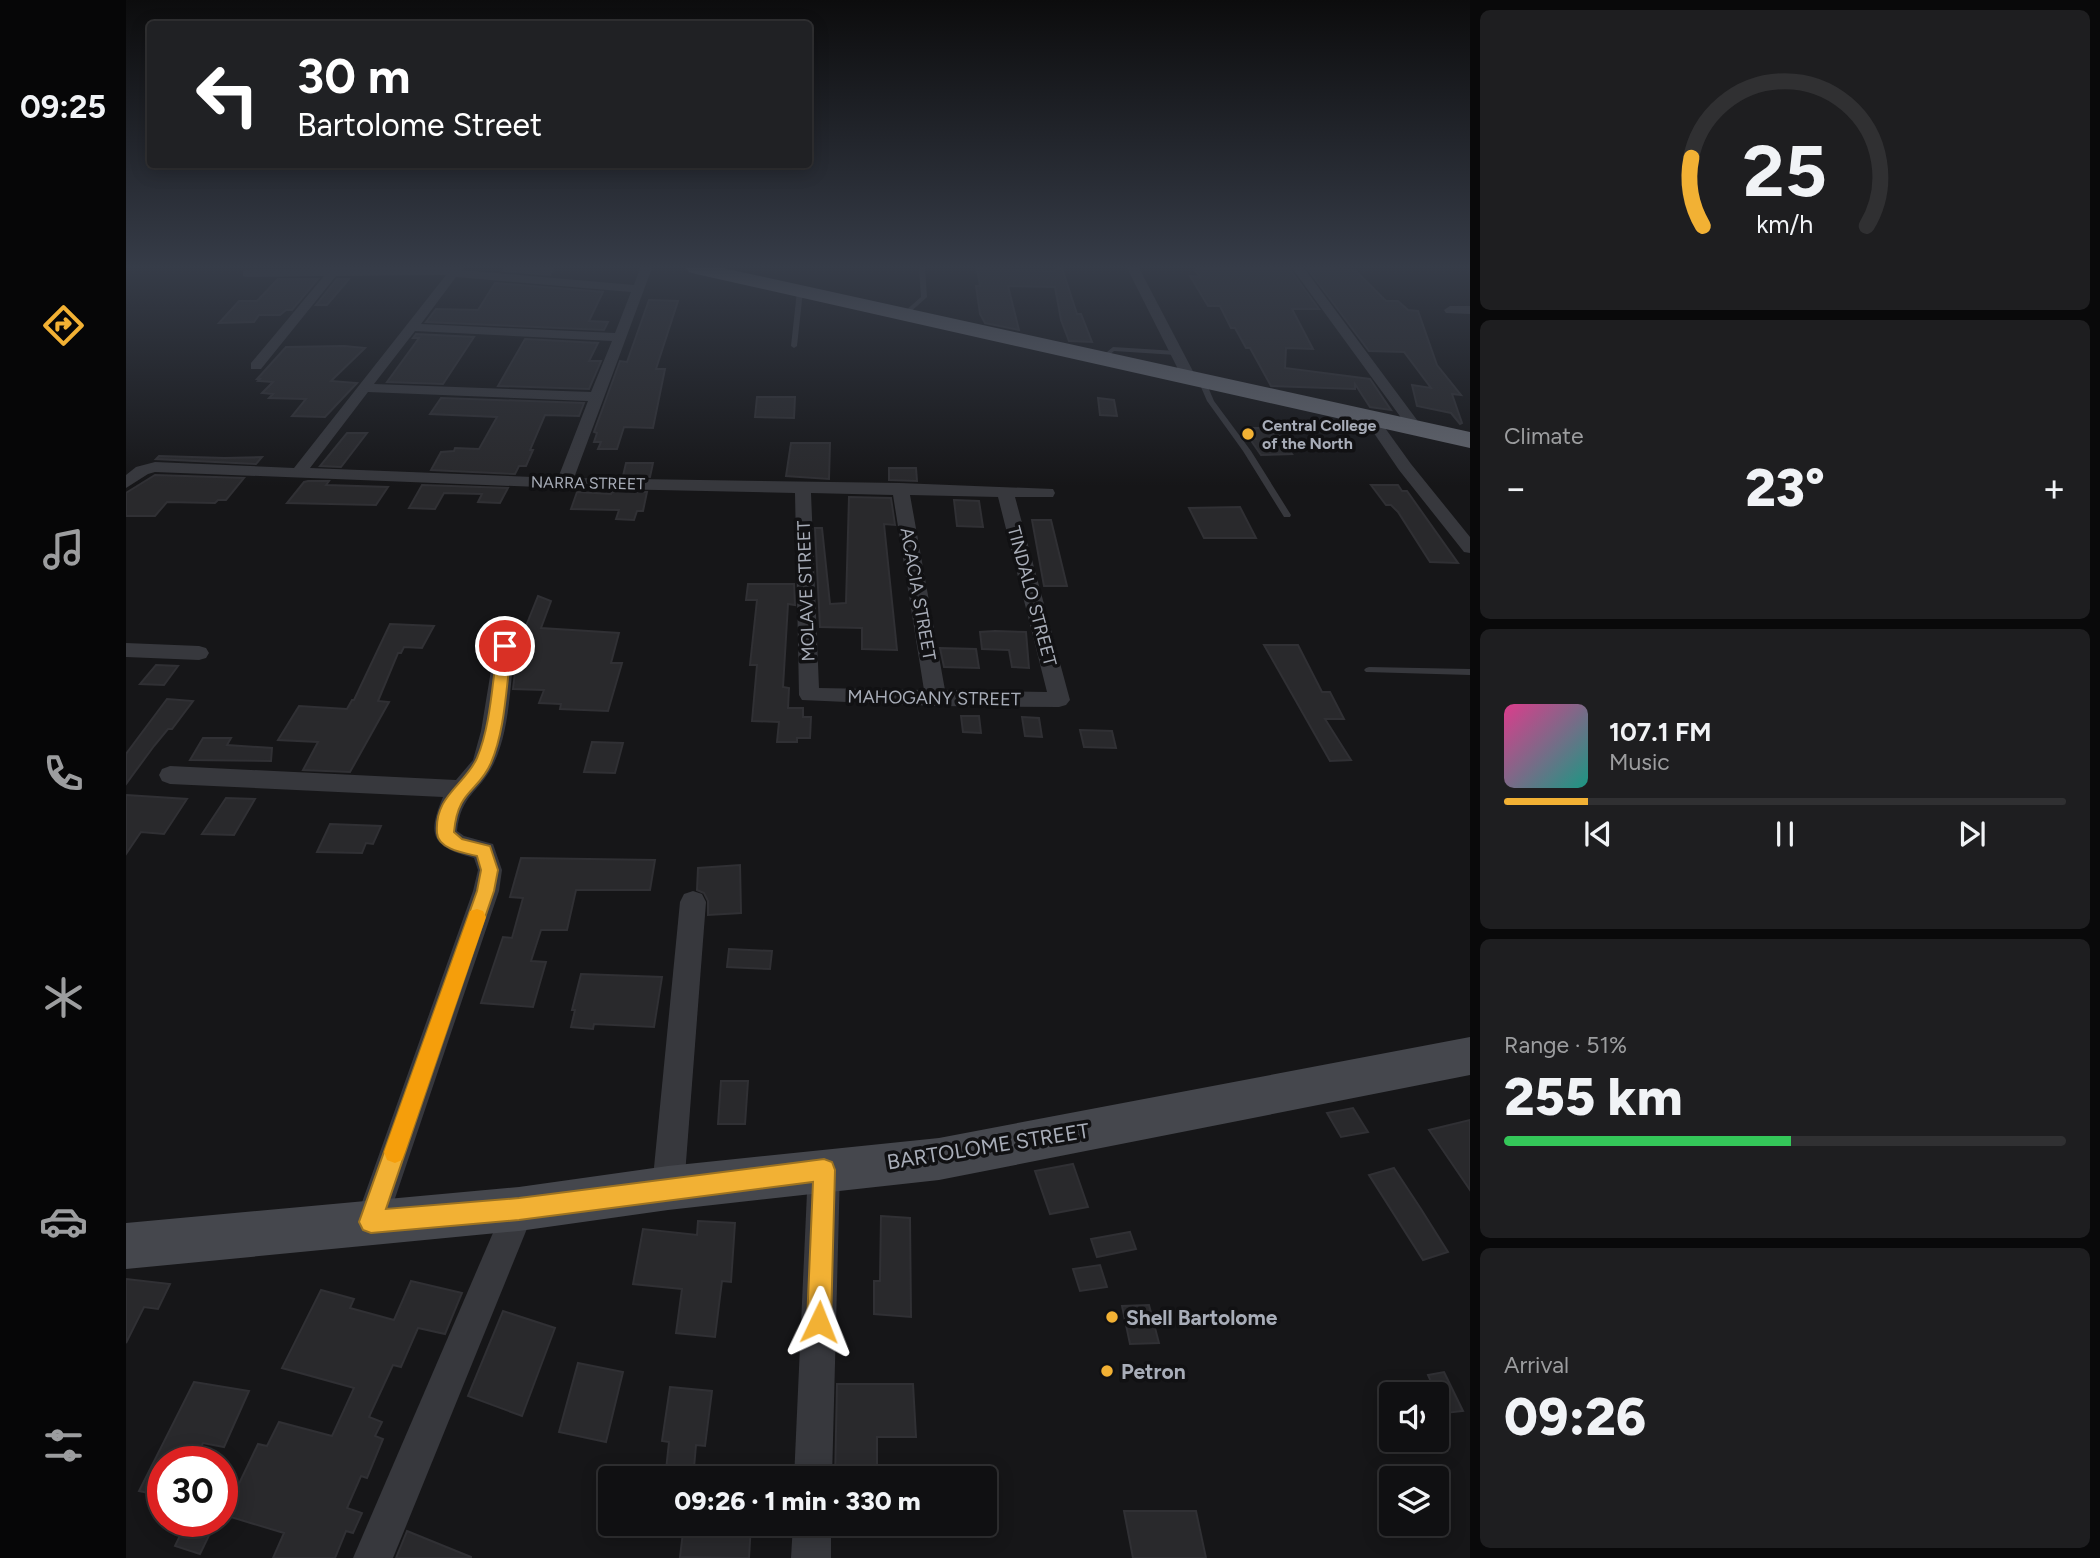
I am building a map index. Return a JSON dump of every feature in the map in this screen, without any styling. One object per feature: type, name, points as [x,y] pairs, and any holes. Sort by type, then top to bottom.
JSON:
[{"type":"highway","points":[[1026,341],[1470,440]]},
{"type":"street","points":[[256,366],[277,341]]},
{"type":"street","points":[[298,473],[402,341]]},
{"type":"street","points":[[564,483],[620,341]]},
{"type":"street","points":[[1170,341],[1195,378]]},
{"type":"street","points":[[1352,341],[1415,427]]},
{"type":"street","points":[[366,388],[598,397]]},
{"type":"street","points":[[1370,417],[1405,467],[1470,548]]},
{"type":"street","name":"NARRA STREET","points":[[129,480],[142,470],[155,467],[564,483],[1048,493]]},
{"type":"street","name":"MOLAVE STREET","points":[[803,487],[809,695]]},
{"type":"street","name":"ACACIA STREET","points":[[900,488],[936,699]]},
{"type":"street","name":"TINDALO STREET","points":[[1005,491],[1059,700]]},
{"type":"street","points":[[371,1222],[486,891],[490,870],[484,851],[457,844],[445,835],[449,808],[484,762],[492,731],[505,646]]},
{"type":"street","points":[[126,650],[199,653]]},
{"type":"street","name":"MAHOGANY STREET","points":[[809,695],[1059,700]]},
{"type":"street","points":[[170,775],[462,789]]},
{"type":"street","points":[[668,1188],[693,902]]},
{"type":"street","name":"BARTOLOME STREET","points":[[126,1246],[519,1209],[668,1188],[939,1159],[1470,1055]]},
{"type":"street","points":[[813,1466],[824,1170]]},
{"type":"street","points":[[373,1558],[519,1209]]},
{"type":"street","points":[[811,1558],[812,1536]]},
{"type":"lane","points":[[794,346],[795,341]]},
{"type":"lane","points":[[1104,358],[1113,349],[1176,353]]},
{"type":"lane","points":[[1195,378],[1228,423],[1287,515]]},
{"type":"lane","points":[[1368,670],[1470,671]]},
{"type":"building","points":[[417,341],[472,341],[443,384],[387,382]]},
{"type":"building","points":[[524,341],[598,343],[589,361],[601,361],[589,389],[498,386]]},
{"type":"building","points":[[635,341],[665,341],[656,369],[665,369],[653,428],[624,427],[617,449],[598,449],[601,442],[594,442],[597,433],[594,432],[620,361],[627,362]]},
{"type":"building","points":[[1242,341],[1309,341],[1313,349],[1286,348],[1285,368],[1370,379],[1391,410],[1370,407],[1355,384],[1355,389],[1271,386],[1250,348],[1246,348]]},
{"type":"building","points":[[1361,341],[1428,341],[1437,365],[1461,395],[1452,394],[1462,423],[1451,413],[1417,406],[1412,385],[1431,388],[1404,352],[1369,351]]},
{"type":"building","points":[[286,347],[365,348],[331,381],[357,383],[325,417],[292,416],[306,399],[269,398],[273,394],[262,393],[273,382],[257,379]]},
{"type":"building","points":[[757,397],[795,397],[794,418],[755,417]]},
{"type":"building","points":[[441,398],[584,403],[579,416],[545,415],[526,466],[519,466],[515,474],[431,470],[441,452],[454,451],[455,448],[479,449],[497,417],[430,414]]},
{"type":"building","points":[[1098,398],[1114,400],[1117,416],[1100,415]]},
{"type":"building","points":[[1249,428],[1273,428],[1292,454],[1261,455],[1250,439],[1256,439]]},
{"type":"building","points":[[347,433],[367,433],[341,467],[320,466]]},
{"type":"building","points":[[791,443],[830,443],[829,479],[786,476]]},
{"type":"building","points":[[159,456],[262,457],[256,464],[156,459]]},
{"type":"building","points":[[626,463],[653,463],[650,477],[623,476]]},
{"type":"building","points":[[889,468],[916,468],[917,481],[889,480]]},
{"type":"building","points":[[155,475],[244,478],[226,500],[218,500],[215,503],[167,502],[155,516],[126,516],[126,493]]},
{"type":"building","points":[[329,481],[326,485],[388,487],[376,505],[287,503],[304,482]]},
{"type":"building","points":[[422,485],[508,488],[500,503],[478,502],[482,494],[444,493],[435,509],[409,508]]},
{"type":"building","points":[[1371,485],[1398,485],[1402,491],[1407,491],[1458,563],[1430,562],[1398,512],[1391,505],[1386,505]]},
{"type":"building","points":[[577,492],[647,492],[643,511],[637,511],[634,520],[616,519],[619,510],[571,509]]},
{"type":"building","points":[[849,497],[891,498],[895,525],[884,524],[897,650],[862,649],[862,628],[820,627],[815,528],[822,528],[830,604],[846,603]]},
{"type":"building","points":[[954,500],[979,501],[983,527],[957,526]]},
{"type":"building","points":[[1240,507],[1256,538],[1204,538],[1189,508]]},
{"type":"building","points":[[1032,520],[1051,520],[1067,586],[1044,586]]},
{"type":"building","points":[[748,584],[794,584],[795,605],[788,604],[783,687],[789,688],[788,708],[803,708],[803,717],[811,717],[810,738],[797,738],[797,742],[777,742],[779,722],[752,721],[757,665],[750,665],[757,600],[746,600]]},
{"type":"building","points":[[538,596],[551,601],[541,628],[619,633],[611,663],[622,663],[608,711],[560,709],[561,704],[539,703],[544,690],[513,689],[518,646]]},
{"type":"building","points":[[390,624],[434,626],[422,648],[404,647],[401,653],[398,653],[378,701],[389,702],[350,772],[303,770],[318,742],[278,740],[299,706],[347,709],[354,700]]},
{"type":"building","points":[[980,632],[1026,632],[1029,668],[1012,667],[1009,650],[982,649]]},
{"type":"building","points":[[1264,645],[1298,645],[1322,692],[1330,692],[1344,719],[1325,719],[1351,760],[1330,761]]},
{"type":"building","points":[[940,648],[976,649],[979,668],[944,667]]},
{"type":"building","points":[[156,665],[178,666],[164,685],[140,684]]},
{"type":"building","points":[[167,699],[193,701],[126,784],[126,754]]},
{"type":"building","points":[[961,716],[979,716],[981,733],[963,732]]},
{"type":"building","points":[[1022,717],[1039,718],[1042,737],[1025,736]]},
{"type":"building","points":[[1080,730],[1112,731],[1116,748],[1084,747]]},
{"type":"building","points":[[203,738],[231,738],[227,745],[272,748],[271,761],[190,760]]},
{"type":"building","points":[[592,742],[623,743],[615,773],[584,772]]},
{"type":"building","points":[[126,795],[187,799],[164,834],[141,832],[126,854]]},
{"type":"building","points":[[226,798],[255,799],[234,835],[202,834]]},
{"type":"building","points":[[330,824],[381,826],[373,844],[366,843],[362,853],[317,852]]},
{"type":"building","points":[[521,858],[655,860],[650,890],[576,890],[567,930],[541,930],[531,961],[546,962],[533,1007],[481,1003],[503,937],[512,938],[523,898],[510,897]]},
{"type":"building","points":[[740,865],[741,913],[708,915],[708,901],[704,893],[697,890],[698,868]]},
{"type":"building","points":[[729,949],[772,951],[770,969],[727,967]]},
{"type":"building","points":[[581,974],[662,977],[654,1027],[594,1024],[593,1029],[571,1027],[575,1010],[572,1010]]},
{"type":"building","points":[[721,1081],[748,1081],[745,1124],[718,1124]]},
{"type":"building","points":[[1353,1108],[1368,1132],[1341,1137],[1327,1113]]},
{"type":"building","points":[[1470,1120],[1470,1190],[1429,1130]]},
{"type":"building","points":[[1073,1164],[1088,1207],[1050,1214],[1035,1171]]},
{"type":"building","points":[[1394,1168],[1448,1252],[1423,1260],[1369,1175]]},
{"type":"building","points":[[881,1216],[910,1218],[911,1317],[874,1314],[874,1281],[880,1281]]},
{"type":"building","points":[[698,1221],[735,1223],[731,1282],[722,1281],[715,1337],[676,1333],[682,1289],[633,1284],[643,1229],[697,1235]]},
{"type":"building","points":[[1130,1232],[1136,1249],[1097,1257],[1091,1239]]},
{"type":"building","points":[[1100,1265],[1107,1287],[1080,1291],[1073,1269]]},
{"type":"building","points":[[126,1279],[170,1284],[158,1309],[144,1307],[126,1343]]},
{"type":"building","points":[[411,1281],[462,1293],[445,1334],[418,1328],[401,1367],[393,1365],[369,1417],[382,1422],[375,1436],[383,1439],[367,1478],[361,1476],[347,1508],[362,1513],[353,1533],[346,1531],[335,1558],[273,1558],[284,1533],[238,1519],[238,1486],[258,1444],[267,1446],[279,1422],[332,1436],[354,1388],[282,1368],[321,1290],[354,1299],[350,1308],[394,1320]]},
{"type":"building","points":[[1149,1305],[1159,1343],[1130,1344],[1122,1306]]},
{"type":"building","points":[[503,1311],[555,1328],[522,1416],[468,1396]]},
{"type":"building","points":[[578,1363],[623,1372],[606,1442],[559,1432]]},
{"type":"building","points":[[1444,1372],[1449,1382],[1431,1382],[1428,1375]]},
{"type":"building","points":[[194,1382],[249,1391],[224,1446],[203,1443],[202,1446],[162,1446]]},
{"type":"building","points":[[1449,1382],[1463,1411],[1449,1413]]},
{"type":"building","points":[[837,1384],[913,1384],[916,1437],[877,1437],[877,1466],[835,1466]]},
{"type":"building","points":[[670,1387],[712,1391],[705,1446],[696,1445],[694,1466],[666,1466],[669,1442],[662,1441]]},
{"type":"building","points":[[147,1475],[147,1493],[139,1491]]},
{"type":"building","points":[[1124,1511],[1196,1511],[1206,1558],[1133,1558]]},
{"type":"building","points":[[407,1531],[471,1557],[471,1558],[396,1558]]},
{"type":"building","points":[[683,1536],[750,1536],[749,1558],[680,1557]]},
{"type":"building","points":[[179,1537],[208,1537],[200,1554],[175,1546]]},
{"type":"slow traffic","points":[[395,1152],[477,917]]},
{"type":"place","name":"Central College of the North","points":[[1248,434]]},
{"type":"place","name":"Shell Bartolome","points":[[1112,1317]]},
{"type":"place","name":"Petron","points":[[1107,1371]]},
{"type":"route","points":[[505,646],[492,731],[484,762],[454,798],[447,816],[445,835],[457,844],[484,851],[490,870],[486,891],[371,1222],[519,1209],[824,1170],[819,1322]]}]
